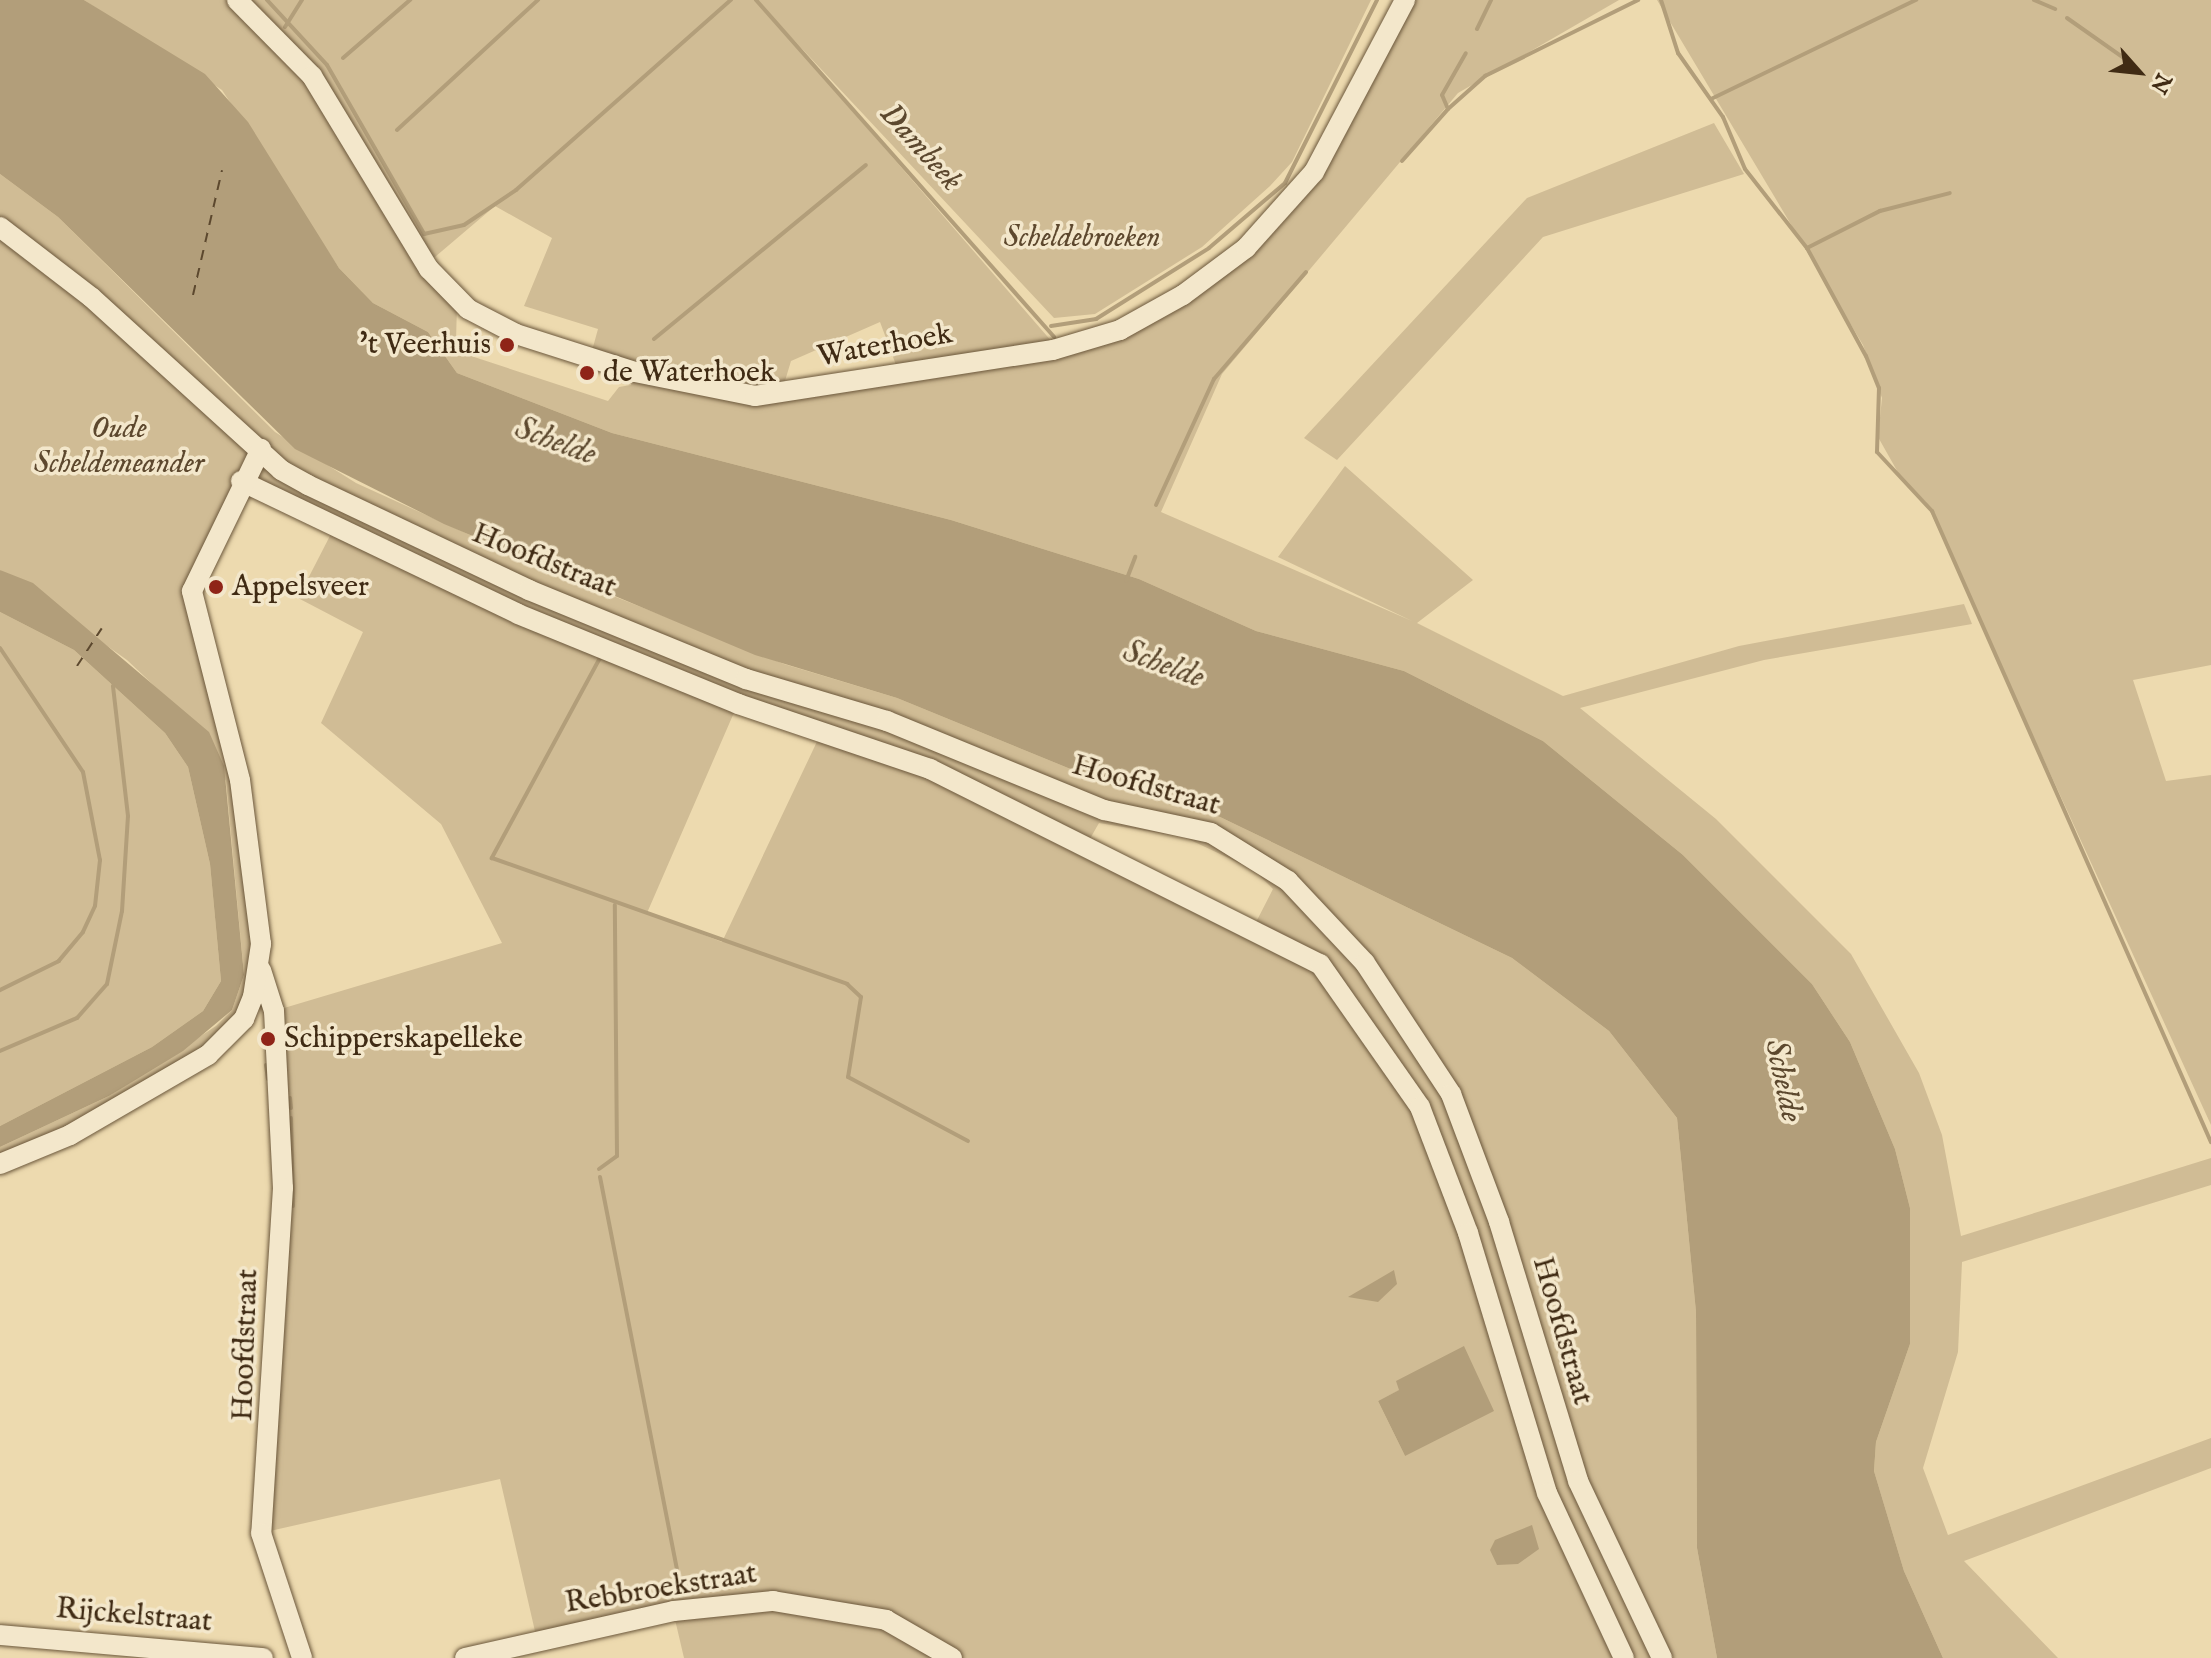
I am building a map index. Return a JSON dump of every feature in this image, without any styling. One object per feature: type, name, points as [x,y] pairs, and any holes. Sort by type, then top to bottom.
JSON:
[{"type":"street","name":"Waterhoek","points":[[237,0],[312,76],[429,269],[468,309],[516,334],[635,372],[755,396],[1053,350],[1120,330],[1183,295],[1246,248],[1314,172],[1405,0]]},
{"type":"street","points":[[0,227],[91,297],[261,449]]},
{"type":"street","name":"Hoofdstraat","points":[[302,1658],[261,1533],[283,1188],[275,1026],[261,970],[240,780],[192,606],[197,577],[241,481],[261,449],[308,485],[529,590],[1104,810],[1189,824],[1261,858],[1288,881],[1365,963],[1451,1094],[1499,1222],[1578,1481],[1662,1658]]},
{"type":"street","name":"Hoofdstraat","points":[[241,481],[518,614],[738,704],[930,769],[1320,964],[1420,1107],[1468,1233],[1547,1493],[1624,1658]]},
{"type":"street","name":"Hoofdstraat","points":[[0,1164],[70,1135],[208,1055],[244,1019],[261,970]]},
{"type":"street","points":[[244,1019],[275,1026]]},
{"type":"street","name":"Rebbroekstraat","points":[[465,1658],[674,1611],[773,1601],[886,1620],[952,1658]]},
{"type":"street","name":"Rijckelstraat","points":[[0,1635],[263,1658]]},
{"type":"green space","name":"Scheldebroeken","points":[[84,0],[1371,0],[1292,162],[1270,186],[1202,247],[1095,314],[1054,318],[761,5],[1053,343],[1084,342],[1258,247],[1318,177],[1412,0],[1619,0],[1458,93],[1222,374],[1161,512],[1412,621],[1278,557],[1345,466],[1473,580],[1417,623],[1563,696],[1739,646],[1964,604],[1972,624],[1764,660],[1580,708],[1716,819],[1851,954],[1919,1073],[1942,1135],[1961,1236],[2211,1158],[2211,1185],[1962,1262],[1958,1352],[1923,1468],[1948,1535],[2211,1438],[2211,1468],[1964,1561],[2058,1658],[1943,1658],[1904,1571],[1874,1471],[1876,1442],[1910,1344],[1910,1208],[1895,1149],[1850,1042],[1812,984],[1683,855],[1543,741],[1404,671],[1256,631],[1139,579],[951,520],[612,433],[457,373],[428,332],[373,303],[339,268],[222,90]],"holes":[[[495,206],[552,238],[524,306],[598,329],[590,358],[635,372],[631,385],[619,387],[608,401],[465,354],[456,341],[457,305],[422,268]],[[880,322],[899,373],[781,394],[791,361]]]},
{"type":"green space","points":[[1657,0],[2211,0],[2211,665],[2133,680],[2166,781],[2211,775],[2211,1125],[1926,502],[1900,476],[1878,437],[1882,398],[1863,345]]},
{"type":"green space","points":[[1714,123],[1744,174],[1543,237],[1337,460],[1304,438],[1527,198]]},
{"type":"green space","name":"Oude Scheldemeander","points":[[0,174],[58,217],[275,432],[356,483],[538,566],[784,664],[897,698],[1112,786],[1220,817],[1512,958],[1609,1031],[1677,1118],[1696,1312],[1697,1548],[1717,1658],[684,1658],[673,1611],[537,1640],[500,1479],[261,1533],[272,1430],[274,1011],[502,943],[441,824],[321,723],[363,632],[298,598],[333,530],[242,481],[192,574],[228,726],[261,944],[237,1028],[0,1164],[0,1147],[109,1096],[216,1026],[232,1010],[244,975],[226,781],[199,728],[127,660],[0,570]],"holes":[[[736,708],[822,731],[722,942],[647,913]],[[1099,823],[1184,837],[1254,870],[1273,889],[1253,928],[1087,844]],[[1400,1390],[1405,1456],[1378,1401]]]},
{"type":"green space","points":[[0,612],[74,650],[165,733],[188,767],[210,864],[221,981],[203,1011],[152,1047],[0,1126]]},
{"type":"water","name":"Schelde","points":[[0,0],[84,0],[205,74],[248,122],[339,268],[373,303],[428,332],[457,373],[612,433],[951,520],[1139,579],[1256,631],[1404,671],[1543,741],[1683,855],[1812,984],[1850,1042],[1895,1149],[1910,1208],[1910,1344],[1876,1442],[1874,1471],[1904,1571],[1943,1658],[1717,1658],[1697,1548],[1696,1312],[1677,1118],[1609,1031],[1512,958],[1220,817],[1112,786],[897,698],[755,655],[444,524],[295,449],[58,217],[0,174]]},
{"type":"water","points":[[0,570],[33,583],[209,732],[224,766],[244,975],[232,1010],[183,1051],[109,1096],[0,1147],[0,1126],[152,1047],[203,1011],[221,981],[210,864],[188,767],[165,733],[74,650],[0,612]]},
{"type":"water","points":[[1394,1270],[1397,1284],[1378,1302],[1348,1297]]},
{"type":"water","points":[[1464,1346],[1494,1411],[1405,1456],[1378,1401],[1399,1390],[1396,1381]]},
{"type":"water","points":[[1532,1525],[1539,1549],[1518,1564],[1497,1565],[1490,1550],[1495,1540]]},
{"type":"waterway","points":[[267,0],[327,65],[424,234],[464,225],[516,190],[731,0]]},
{"type":"waterway","points":[[285,27],[302,0]]},
{"type":"waterway","points":[[343,58],[410,0]]},
{"type":"waterway","points":[[397,130],[538,0]]},
{"type":"waterway","name":"Dambeek","points":[[756,0],[1054,337]]},
{"type":"waterway","points":[[1051,326],[1096,319],[1209,248],[1285,183],[1377,0]]},
{"type":"waterway","points":[[1477,29],[1491,0]]},
{"type":"waterway","points":[[1448,109],[1485,76],[1638,0]]},
{"type":"waterway","points":[[1661,0],[1678,53],[1723,117],[1745,169],[1807,248],[1866,356],[1879,388],[1877,452],[1932,511],[2211,1142]]},
{"type":"waterway","points":[[1711,99],[1916,0]]},
{"type":"waterway","points":[[2034,0],[2055,9]]},
{"type":"waterway","points":[[2067,18],[2128,61]]},
{"type":"waterway","points":[[1402,161],[1448,109],[1442,95],[1466,53]]},
{"type":"waterway","points":[[654,339],[866,165]]},
{"type":"waterway","points":[[1807,248],[1880,211],[1950,193]]},
{"type":"waterway","points":[[1156,505],[1214,379],[1306,272]]},
{"type":"waterway","points":[[1126,581],[1135,557]]},
{"type":"waterway","points":[[0,648],[83,772],[100,860],[95,906],[83,932],[59,961],[0,990]]},
{"type":"waterway","points":[[601,656],[492,858],[847,984],[861,997],[848,1077],[968,1141]]},
{"type":"waterway","points":[[0,1051],[77,1018],[107,984],[122,911],[128,816],[113,686]]},
{"type":"waterway","points":[[599,1169],[617,1156],[615,905]]},
{"type":"waterway","points":[[266,1065],[268,1079]]},
{"type":"waterway","points":[[290,1098],[291,1108]]},
{"type":"waterway","points":[[291,1118],[293,1206]]},
{"type":"waterway","points":[[600,1177],[682,1595]]},
{"type":"ferry route","points":[[193,295],[222,170]]},
{"type":"ferry route","points":[[77,666],[102,628]]},
{"type":"place","name":"'t Veerhuis","points":[[507,345]]},
{"type":"place","name":"de Waterhoek","points":[[587,373]]},
{"type":"place","name":"Appelsveer","points":[[216,587]]},
{"type":"place","name":"Schipperskapelleke","points":[[268,1039]]}]
